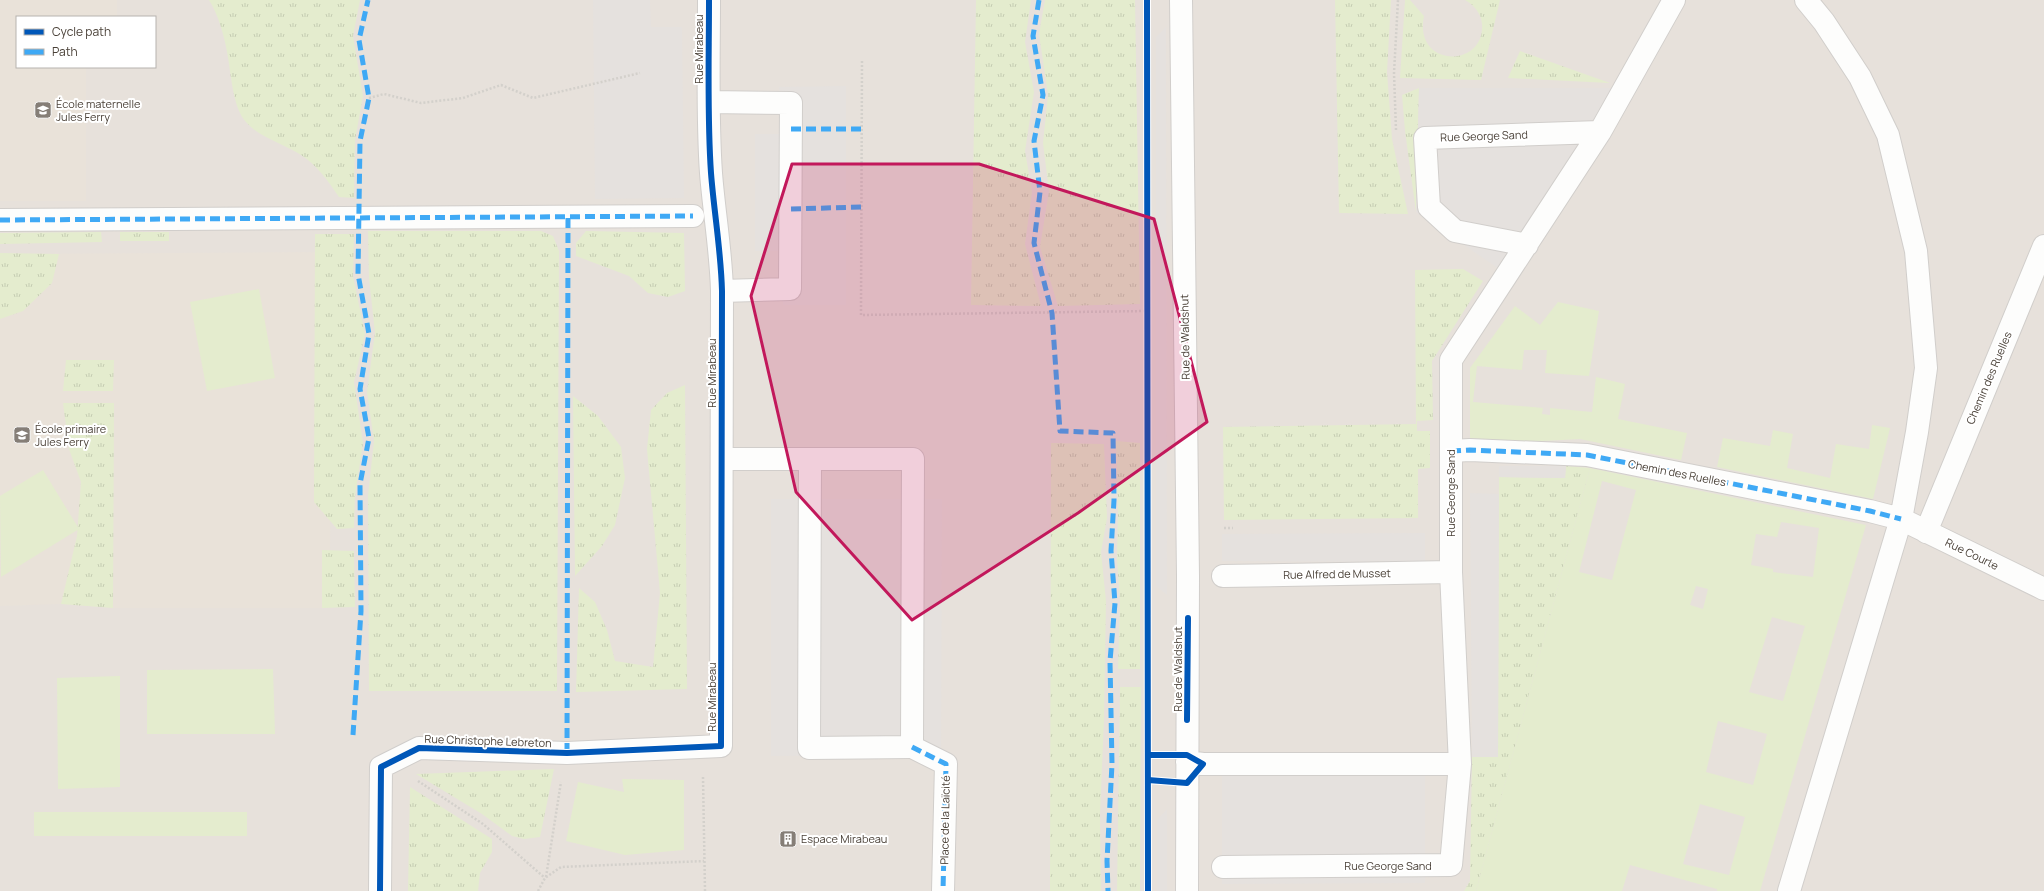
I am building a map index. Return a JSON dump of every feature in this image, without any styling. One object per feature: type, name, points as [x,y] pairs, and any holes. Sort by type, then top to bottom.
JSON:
[{"type":"street","name":"Rue Mirabeau","points":[[709,0],[711,172],[722,291],[722,746]]},
{"type":"street","name":"Rue de Waldshut","points":[[1181,0],[1188,576],[1187,891]]},
{"type":"street","name":"Rue George Sand","points":[[1223,867],[1451,865],[1460,764],[1451,572],[1451,360],[1600,132],[1674,0]]},
{"type":"street","points":[[1789,891],[1900,519],[1917,432],[1926,368],[1916,251],[1888,134],[1860,77],[1824,22],[1806,0]]},
{"type":"street","points":[[709,102],[791,104],[790,289],[722,291]]},
{"type":"street","name":"Rue George Sand","points":[[1527,244],[1455,231],[1429,207],[1426,138],[1600,132]]},
{"type":"street","points":[[0,220],[693,216]]},
{"type":"street","name":"Chemin des Ruelles","points":[[1926,532],[2044,246]]},
{"type":"street","name":"Chemin des Ruelles","points":[[1451,451],[1470,450],[1587,455],[1870,511],[1900,519]]},
{"type":"street","points":[[722,459],[810,459],[912,459],[912,748],[809,748],[810,459]]},
{"type":"street","name":"Rue Courte","points":[[1900,519],[2044,589]]},
{"type":"street","name":"Rue Alfred de Musset","points":[[1223,576],[1451,572]]},
{"type":"street","name":"Rue Christophe Lebreton","points":[[380,891],[381,767],[419,748],[567,753],[722,746]]},
{"type":"street","name":"Place de la Laïcité","points":[[912,748],[946,764],[943,891]]},
{"type":"street","points":[[1187,762],[1203,764],[1460,764]]},
{"type":"path","points":[[1397,135],[1394,73],[1398,0]]},
{"type":"path","points":[[862,61],[860,315],[1147,311]]},
{"type":"path","points":[[368,98],[384,94],[420,103],[463,98],[501,86],[533,98],[640,73]]},
{"type":"path","points":[[1147,303],[1147,319]]},
{"type":"path","points":[[1224,528],[1233,528]]},
{"type":"path","points":[[703,770],[705,891]]},
{"type":"path","points":[[538,891],[545,878],[562,778]]},
{"type":"path","points":[[416,780],[483,824],[545,878]]},
{"type":"path","points":[[545,878],[561,867],[704,861]]},
{"type":"highlighted area","points":[[792,164],[979,164],[1154,219],[1207,422],[1078,513],[912,620],[796,492],[751,296]]},
{"type":"shaded area","points":[[0,0],[2044,0],[2044,891],[0,891]]},
{"type":"shaded area","name":"École maternelle Jules Ferry","points":[[0,0],[117,0],[117,16],[16,16],[16,68],[86,68],[86,201],[0,201]]},
{"type":"shaded area","points":[[593,0],[650,0],[651,27],[682,27],[684,198],[595,199]]},
{"type":"shaded area","points":[[1166,27],[1167,595],[1156,586],[1156,37]]},
{"type":"shaded area","points":[[846,86],[846,305],[783,305],[783,251],[755,251],[755,134],[780,134],[779,87]]},
{"type":"shaded area","points":[[1419,88],[1615,88],[1499,269],[1416,212]]},
{"type":"shaded area","points":[[333,252],[330,550],[322,550],[322,608],[113,608],[61,604],[0,606],[0,254]]},
{"type":"shaded area","points":[[1499,466],[1566,466],[1565,478],[1499,477]]},
{"type":"shaded area","points":[[1470,493],[1499,494],[1498,757],[1472,757]]},
{"type":"shaded area","points":[[771,499],[942,499],[941,755],[771,756]]},
{"type":"shaded area","points":[[1425,533],[1425,562],[1222,561],[1222,534]]},
{"type":"shaded area","points":[[1425,767],[1425,883],[1222,884],[1222,768]]},
{"type":"shaded area","points":[[1167,809],[1167,891],[1157,891],[1157,820]]},
{"type":"green space","points":[[209,0],[360,0],[353,36],[363,96],[355,140],[354,198],[339,197],[322,174],[307,159],[258,132],[246,122],[241,115],[235,98],[224,39],[218,18]]},
{"type":"green space","points":[[976,0],[1031,0],[1025,42],[1034,92],[1025,151],[1032,192],[1025,244],[1041,306],[971,305]]},
{"type":"green space","points":[[1045,0],[1135,0],[1140,304],[1058,306],[1040,247],[1049,191],[1043,143],[1048,95],[1039,34]]},
{"type":"green space","points":[[1335,0],[1391,0],[1387,72],[1392,139],[1408,214],[1339,213]]},
{"type":"green space","points":[[1405,0],[1410,0],[1424,16],[1423,33],[1429,46],[1438,53],[1450,56],[1462,55],[1473,49],[1480,39],[1482,24],[1479,13],[1465,0],[1500,0],[1481,80],[1400,78]]},
{"type":"green space","points":[[1520,51],[1610,83],[1508,78]]},
{"type":"green space","points":[[1419,88],[1416,212],[1405,131],[1402,95]]},
{"type":"green space","points":[[368,231],[541,231],[553,236],[559,251],[557,691],[369,691],[368,495],[374,441],[367,392],[375,333],[369,278]]},
{"type":"green space","points":[[586,231],[684,233],[685,291],[668,297],[648,293],[629,276],[576,256],[576,243]]},
{"type":"green space","points":[[101,232],[102,242],[0,244],[0,233]]},
{"type":"green space","points":[[120,232],[169,232],[169,241],[120,241]]},
{"type":"green space","points":[[315,234],[354,234],[353,276],[365,334],[354,382],[363,443],[355,496],[354,528],[337,529],[314,502]]},
{"type":"green space","points":[[0,253],[59,254],[52,283],[23,311],[0,319]]},
{"type":"green space","points":[[1463,269],[1483,281],[1432,361],[1433,420],[1417,421],[1417,431],[1430,431],[1430,468],[1418,469],[1418,518],[1224,520],[1223,427],[1416,424],[1415,270]]},
{"type":"green space","points":[[259,289],[275,378],[207,391],[190,302]]},
{"type":"green space","points":[[1558,302],[1599,311],[1589,376],[1545,373],[1547,350],[1524,350],[1522,370],[1477,366],[1473,402],[1543,408],[1542,414],[1550,415],[1550,408],[1592,412],[1596,377],[1625,384],[1618,419],[1687,433],[1681,460],[1580,439],[1470,445],[1470,368],[1515,306],[1540,325]]},
{"type":"green space","points":[[66,360],[114,360],[113,391],[63,391]]},
{"type":"green space","points":[[685,385],[687,689],[576,692],[579,588],[595,602],[607,630],[615,661],[653,667],[660,593],[647,449],[651,410],[667,393]]},
{"type":"green space","points":[[573,396],[598,416],[621,447],[625,478],[615,525],[602,546],[575,576]]},
{"type":"green space","points":[[63,403],[114,403],[113,608],[61,604],[77,536],[81,482],[69,449]]},
{"type":"green space","points":[[1872,425],[1890,428],[1873,499],[1717,467],[1723,438],[1770,446],[1773,430],[1793,434],[1787,468],[1830,478],[1836,444],[1869,449]]},
{"type":"green space","points":[[1116,441],[1140,443],[1140,669],[1118,669],[1120,601],[1117,559],[1118,512]]},
{"type":"green space","points":[[1051,443],[1104,444],[1107,518],[1101,552],[1106,601],[1104,719],[1100,814],[1101,891],[1050,891]]},
{"type":"green space","points":[[1566,466],[1590,468],[1476,891],[1464,891],[1470,881],[1472,757],[1498,757],[1499,477],[1565,478]]},
{"type":"green space","points":[[1590,468],[1866,525],[1760,891],[1717,891],[1717,889],[1630,865],[1622,891],[1476,891]],"holes":[[[1602,481],[1636,490],[1612,580],[1579,572]],[[1781,522],[1819,528],[1813,577],[1773,572],[1773,569],[1751,565],[1756,534],[1777,537]],[[1696,586],[1708,589],[1703,609],[1690,605]],[[1772,617],[1805,626],[1783,701],[1749,692]],[[1718,721],[1767,734],[1753,785],[1706,772]],[[1700,804],[1745,817],[1729,875],[1683,864]]]},
{"type":"green space","points":[[43,470],[79,529],[1,577],[0,496]]},
{"type":"green space","points":[[322,550],[354,551],[355,607],[322,608]]},
{"type":"green space","points":[[273,669],[275,734],[147,734],[147,670]]},
{"type":"green space","points":[[120,676],[120,787],[58,789],[57,678]]},
{"type":"green space","points":[[1120,687],[1141,687],[1140,891],[1117,891]]},
{"type":"green space","points":[[554,769],[540,837],[524,839],[512,836],[482,814],[416,774]]},
{"type":"green space","points":[[622,779],[684,780],[684,850],[625,855],[566,841],[578,782],[624,792]]},
{"type":"green space","points":[[410,787],[492,839],[492,852],[480,873],[478,891],[408,891]]},
{"type":"green space","points":[[34,812],[247,812],[247,836],[34,836]]},
{"type":"marked path","points":[[353,735],[361,611],[360,484],[369,438],[360,389],[369,334],[358,274],[360,141],[369,98],[359,40],[368,0]]},
{"type":"marked path","points":[[1039,0],[1033,36],[1043,95],[1034,141],[1040,192],[1034,243],[1052,313],[1060,431],[1113,433],[1114,500],[1111,551],[1115,603],[1110,661],[1112,764],[1107,861],[1108,891]]},
{"type":"marked path","points":[[791,129],[862,129]]},
{"type":"marked path","points":[[791,209],[861,207]]},
{"type":"marked path","points":[[0,220],[693,216]]},
{"type":"marked path","points":[[567,753],[568,217]]},
{"type":"marked path","points":[[1451,451],[1470,450],[1587,455],[1870,511],[1901,519]]},
{"type":"marked path","points":[[912,747],[946,764],[943,891]]},
{"type":"cycle path","points":[[380,891],[381,767],[419,748],[567,753],[721,746],[722,291],[710,152],[709,0]]},
{"type":"cycle path","points":[[1147,0],[1148,891]]},
{"type":"cycle path","points":[[1187,720],[1188,618]]},
{"type":"cycle path","points":[[1148,755],[1187,755],[1203,764],[1187,783],[1148,780]]},
{"type":"place","name":"École maternelle Jules Ferry","points":[[43,110]]},
{"type":"place","name":"École primaire Jules Ferry","points":[[22,435]]},
{"type":"place","name":"Espace Mirabeau","points":[[788,839]]}]
